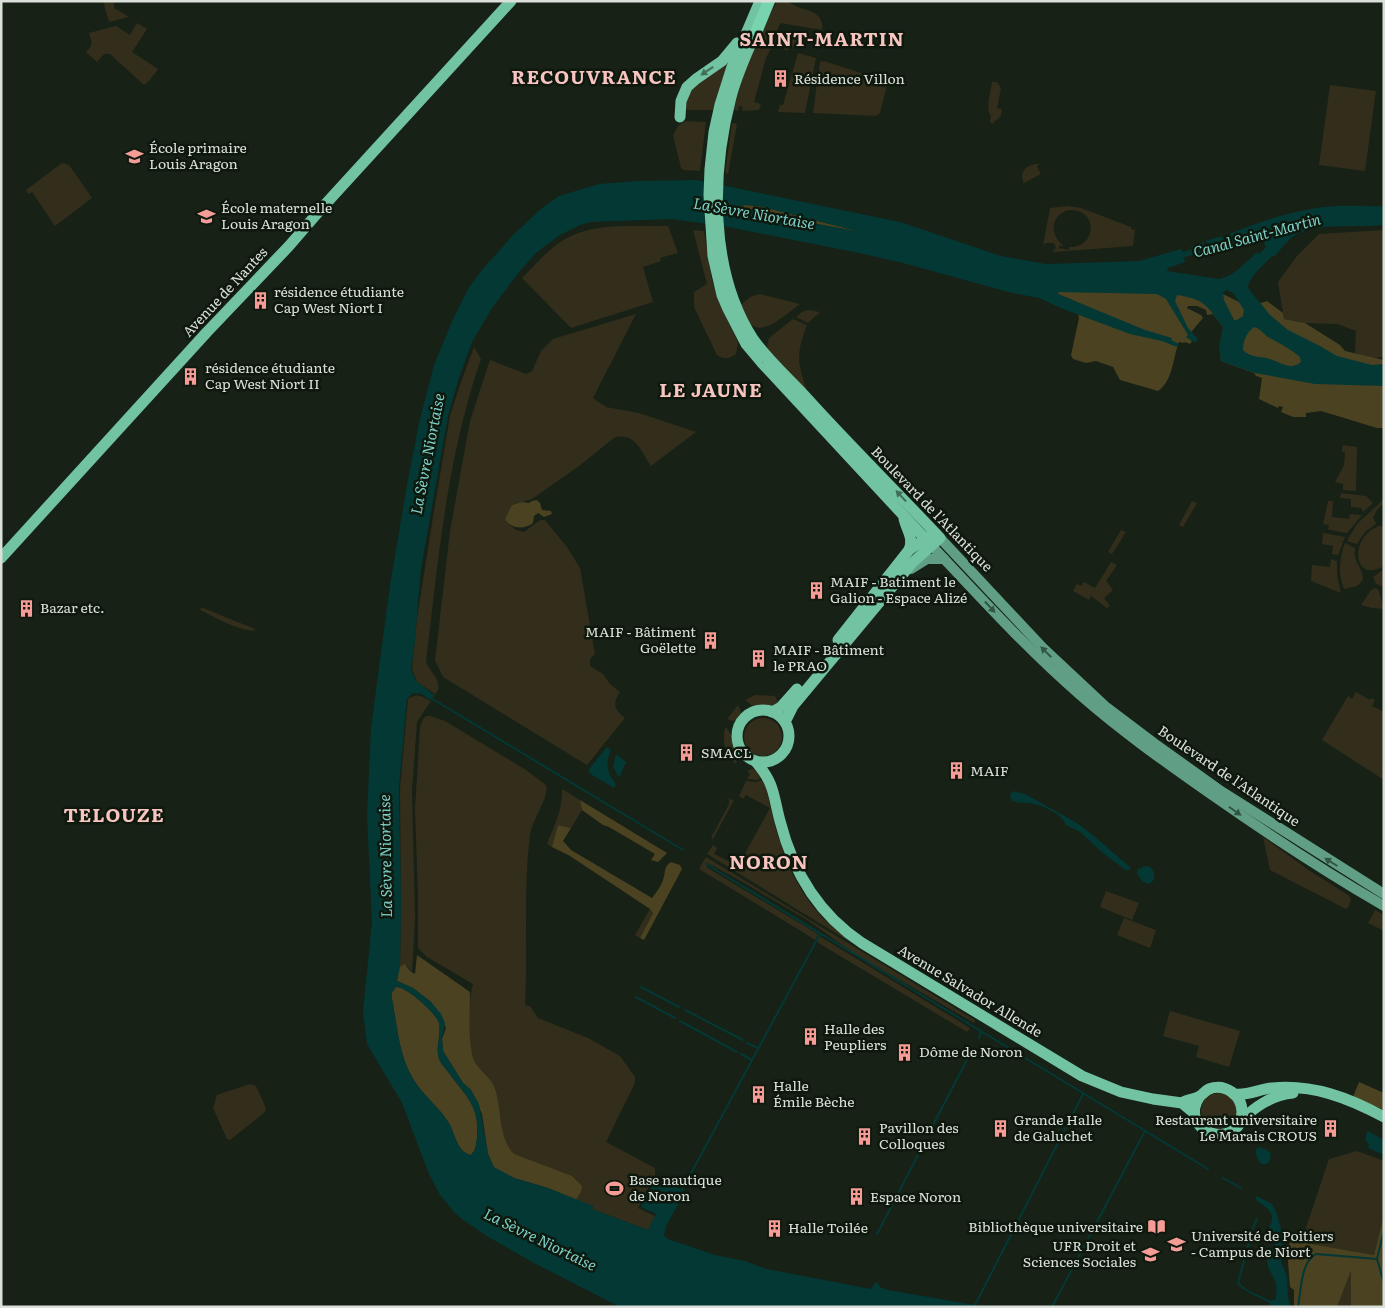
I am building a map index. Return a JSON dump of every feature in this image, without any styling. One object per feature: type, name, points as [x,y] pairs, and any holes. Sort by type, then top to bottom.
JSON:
[{"type":"highway","name":"Boulevard de l'Atlantique","points":[[754,26],[770,1]]},
{"type":"main road","name":"Avenue de Nantes","points":[[1,558],[207,332],[289,246],[321,208],[511,1]]},
{"type":"main road","name":"Boulevard de l'Atlantique","points":[[760,1],[739,72],[724,106],[718,177],[716,238],[713,256],[722,294],[746,344],[903,515],[933,538],[944,559],[1036,655],[1080,696],[1173,768],[1265,832],[1384,906]]},
{"type":"main road","points":[[680,117],[681,101],[687,87],[696,78],[727,57],[754,26]]},
{"type":"main road","name":"Boulevard de l'Atlantique","points":[[716,238],[729,288],[740,315],[755,341],[933,538],[1042,648],[1105,706],[1154,743],[1221,791],[1384,894]]},
{"type":"main road","name":"Boulevard de l'Atlantique","points":[[903,515],[912,541],[909,550]]},
{"type":"main road","points":[[772,712],[781,707],[803,682],[909,550],[933,538]]},
{"type":"main road","points":[[785,722],[793,706],[933,538]]},
{"type":"main road","points":[[899,578],[926,559],[944,559]]},
{"type":"main road","points":[[763,710],[772,712],[781,717],[785,722],[789,732],[789,740],[780,756],[769,762],[756,762],[747,758],[741,751],[737,742],[737,731],[742,720],[751,713],[763,710]]},
{"type":"main road","name":"Avenue Salvador Allende","points":[[780,756],[776,767],[776,776],[788,844]]},
{"type":"main road","name":"Avenue Salvador Allende","points":[[756,762],[770,780],[780,822],[796,869],[825,912],[852,936],[1082,1076],[1121,1092],[1153,1099],[1182,1103],[1200,1096]]},
{"type":"main road","points":[[1239,1122],[1242,1114],[1241,1105],[1234,1094],[1225,1088],[1210,1089],[1200,1096],[1195,1104],[1194,1113],[1199,1126],[1206,1132],[1214,1135],[1228,1133],[1264,1101],[1286,1094],[1316,1094],[1352,1102]]},
{"type":"main road","points":[[1234,1094],[1247,1094],[1271,1088],[1301,1088],[1330,1093],[1384,1117]]},
{"type":"main road","points":[[1182,1103],[1194,1113]]},
{"type":"shaded area","points":[[103,1],[114,1],[114,8],[129,17],[109,22]]},
{"type":"shaded area","points":[[777,1],[788,1],[815,14],[822,23],[822,30],[780,23],[773,42],[777,44],[775,48],[771,48],[766,58],[754,102],[761,104],[759,110],[742,111],[743,107],[739,106],[738,111],[734,110],[746,68]]},
{"type":"shaded area","points":[[137,23],[147,29],[132,52],[158,69],[144,85],[110,54],[104,54],[97,62],[86,52],[91,44],[89,33],[116,26],[130,35]]},
{"type":"shaded area","points":[[786,35],[799,38],[797,44],[786,51],[783,47]]},
{"type":"shaded area","points":[[798,53],[816,58],[805,113],[778,112],[780,105],[783,105]]},
{"type":"shaded area","points":[[729,59],[713,110],[687,110],[682,102],[687,92]]},
{"type":"shaded area","points":[[824,61],[888,82],[880,113],[876,116],[813,113],[820,62]]},
{"type":"shaded area","points":[[992,82],[997,82],[1001,88],[997,108],[1002,109],[1001,116],[992,124],[990,122],[991,116],[988,104]]},
{"type":"shaded area","points":[[1330,85],[1376,91],[1365,171],[1319,165]]},
{"type":"shaded area","points":[[686,121],[706,122],[700,171],[684,170],[681,168],[673,135],[678,126]]},
{"type":"shaded area","points":[[732,123],[737,124],[728,174],[725,173]]},
{"type":"shaded area","points":[[62,163],[69,165],[92,198],[55,226],[32,192],[28,194],[26,190]]},
{"type":"shaded area","points":[[1039,164],[1037,167],[1041,174],[1024,183],[1022,175],[1025,169],[1031,165]]},
{"type":"shaded area","points":[[744,205],[759,206],[861,232],[795,220],[741,207]]},
{"type":"shaded area","points":[[1068,206],[1081,208],[1131,227],[1131,229],[1135,230],[1133,246],[1054,252],[1053,250],[1056,248],[1054,243],[1043,245],[1050,208]],"holes":[[[1069,210],[1079,211],[1089,221],[1091,228],[1089,235],[1079,246],[1069,247],[1069,250],[1059,248],[1059,246],[1064,246],[1059,242],[1054,231],[1055,221],[1058,216]]]},
{"type":"shaded area","points":[[626,226],[668,226],[678,253],[660,258],[661,261],[643,267],[653,302],[571,328],[522,278],[544,255],[559,243],[584,231]]},
{"type":"shaded area","points":[[693,230],[704,231],[712,280],[719,303],[738,342],[736,354],[729,358],[722,358],[717,355],[694,307],[694,292],[707,284]]},
{"type":"shaded area","points":[[1384,230],[1384,357],[1369,358],[1355,353],[1356,331],[1337,324],[1305,323],[1284,319],[1278,282],[1297,256],[1319,234]]},
{"type":"shaded area","points":[[1057,288],[1219,292],[1249,307],[1267,301],[1283,313],[1284,319],[1305,323],[1340,345],[1345,351],[1384,360],[1384,428],[1377,428],[1321,411],[1306,413],[1306,417],[1293,417],[1281,412],[1283,407],[1279,406],[1278,408],[1259,399],[1262,378],[1254,373],[1221,361],[1220,347],[1223,327],[1213,314],[1207,315],[1206,310],[1197,306],[1188,306],[1187,308],[1203,318],[1187,337],[1192,341],[1190,344],[1179,342],[1170,375],[1163,387],[1158,391],[1120,380],[1113,367],[1096,361],[1086,363],[1073,359],[1071,355],[1079,318],[1075,301],[1055,293]]},
{"type":"shaded area","points":[[760,294],[800,304],[768,326],[755,327],[749,323],[740,305],[752,296]]},
{"type":"shaded area","points":[[808,310],[820,312],[808,323],[796,317],[802,312]]},
{"type":"shaded area","points":[[636,314],[593,398],[606,407],[639,413],[696,432],[651,466],[632,440],[627,437],[614,438],[579,466],[532,499],[512,505],[506,522],[516,530],[524,532],[540,520],[545,520],[567,547],[580,568],[595,654],[590,659],[590,666],[603,674],[610,684],[620,692],[615,706],[618,712],[625,718],[587,765],[443,677],[435,660],[450,531],[470,421],[490,360],[526,374],[532,371],[541,351],[553,339]]},
{"type":"shaded area","points":[[793,319],[807,325],[799,353],[799,360],[808,394],[768,351],[767,347],[769,338]]},
{"type":"shaded area","points":[[474,347],[481,359],[460,433],[445,509],[426,662],[437,679],[439,686],[438,690],[417,722],[412,790],[415,919],[412,972],[407,966],[400,967],[400,788],[408,699],[419,696],[430,701],[435,694],[417,682],[412,669],[417,618],[450,416]]},
{"type":"shaded area","points":[[1343,445],[1357,447],[1356,491],[1343,490],[1343,484],[1335,482],[1344,465],[1345,452],[1342,452]]},
{"type":"shaded area","points":[[1341,493],[1366,496],[1373,503],[1363,512],[1361,508],[1351,507],[1351,499],[1340,498]]},
{"type":"shaded area","points":[[1384,499],[1384,503],[1373,517],[1376,524],[1365,532],[1357,544],[1347,541],[1357,524]]},
{"type":"shaded area","points":[[537,500],[542,510],[551,511],[552,514],[544,517],[538,513],[534,516],[533,523],[526,527],[514,527],[505,519],[512,505]]},
{"type":"shaded area","points":[[1192,501],[1197,503],[1183,527],[1179,525]]},
{"type":"shaded area","points":[[1328,501],[1333,501],[1332,517],[1349,519],[1350,514],[1362,515],[1347,533],[1330,530],[1328,529],[1329,525],[1323,524]]},
{"type":"shaded area","points":[[1379,526],[1384,526],[1384,566],[1373,570],[1365,569],[1360,564],[1358,557],[1359,548],[1369,531]]},
{"type":"shaded area","points":[[1121,530],[1126,532],[1112,554],[1108,552]]},
{"type":"shaded area","points":[[1323,533],[1345,537],[1338,555],[1332,554],[1333,546],[1322,544]]},
{"type":"shaded area","points":[[1345,543],[1355,548],[1355,558],[1363,575],[1363,580],[1357,586],[1344,589],[1340,566]]},
{"type":"shaded area","points":[[1331,559],[1337,561],[1337,576],[1341,593],[1311,581],[1312,565],[1330,567]]},
{"type":"shaded area","points":[[1111,562],[1117,565],[1106,581],[1113,590],[1104,598],[1110,606],[1107,608],[1091,596],[1089,600],[1073,591],[1077,584],[1081,586],[1084,582],[1095,588]]},
{"type":"shaded area","points":[[1384,569],[1384,587],[1376,584],[1373,577]]},
{"type":"shaded area","points":[[1376,588],[1379,591],[1384,609],[1361,605],[1371,590]]},
{"type":"shaded area","points":[[201,608],[255,629],[253,631],[232,626],[200,610]]},
{"type":"shaded area","points":[[1356,692],[1370,700],[1371,698],[1375,700],[1372,706],[1384,712],[1384,780],[1322,740],[1348,696],[1352,699]]},
{"type":"shaded area","points":[[755,695],[775,696],[778,702],[771,707],[754,707],[745,700]]},
{"type":"shaded area","points":[[738,705],[741,712],[739,718],[733,721],[727,719]]},
{"type":"shaded area","points":[[426,716],[445,721],[526,770],[546,785],[547,790],[530,835],[526,899],[525,1005],[530,1006],[538,1018],[588,1038],[620,1056],[635,1077],[635,1083],[606,1142],[655,1168],[655,1175],[638,1208],[655,1216],[648,1230],[592,1209],[593,1206],[576,1200],[581,1192],[580,1189],[513,1154],[502,1131],[499,1105],[494,1088],[477,1067],[472,1057],[469,1025],[473,984],[427,957],[418,948],[415,809],[420,727]]},
{"type":"shaded area","points":[[763,718],[776,724],[782,737],[776,750],[763,756],[750,750],[744,737],[750,724]]},
{"type":"shaded area","points":[[725,727],[731,734],[735,744],[736,764],[729,756],[725,747]]},
{"type":"shaded area","points":[[757,769],[762,777],[757,780],[747,779],[750,774],[747,771]]},
{"type":"shaded area","points":[[766,779],[765,782],[778,837],[791,871],[800,888],[823,918],[855,945],[707,854],[713,845],[717,848],[714,854],[738,866],[770,808],[746,795],[743,799],[739,796],[746,781],[756,782]]},
{"type":"shaded area","points":[[562,789],[580,800],[582,810],[571,828],[558,825],[552,847],[547,844],[560,810]]},
{"type":"shaded area","points":[[729,799],[734,800],[713,839],[711,838],[729,804]]},
{"type":"shaded area","points":[[580,800],[667,853],[658,862],[651,860],[655,854],[603,825],[582,810]]},
{"type":"shaded area","points":[[558,825],[571,828],[563,841],[571,850],[652,898],[661,885],[668,864],[671,862],[680,865],[682,869],[644,940],[640,938],[653,913],[650,909],[570,856],[552,847]]},
{"type":"shaded area","points":[[1263,837],[1310,871],[1348,895],[1351,899],[1349,906],[1346,909],[1270,870]]},
{"type":"shaded area","points":[[706,857],[975,1020],[974,1023],[853,953],[809,921],[734,877],[706,864],[708,868],[818,934],[815,940],[699,869]]},
{"type":"shaded area","points":[[1106,891],[1139,903],[1132,920],[1100,907]]},
{"type":"shaded area","points":[[650,909],[653,913],[640,938],[635,935]]},
{"type":"shaded area","points":[[1375,910],[1384,915],[1384,931],[1368,923]]},
{"type":"shaded area","points":[[1124,918],[1156,930],[1150,948],[1117,935]]},
{"type":"shaded area","points":[[821,937],[970,1028],[967,1032],[820,944],[817,941]]},
{"type":"shaded area","points":[[417,955],[470,992],[472,1054],[476,1064],[490,1079],[495,1089],[503,1132],[509,1147],[514,1154],[572,1176],[582,1186],[576,1200],[548,1188],[514,1178],[494,1168],[488,1154],[482,1114],[471,1090],[463,1083],[443,1051],[442,1039],[446,1028],[431,1002],[413,988],[397,981],[399,967],[405,964],[415,974]]},
{"type":"shaded area","points":[[396,987],[407,991],[420,1001],[439,1023],[438,1056],[443,1066],[471,1102],[476,1117],[476,1143],[471,1155],[463,1151],[446,1118],[420,1089],[412,1077],[404,1059],[399,1040],[392,999],[392,992]]},
{"type":"shaded area","points":[[1170,1011],[1240,1031],[1229,1067],[1196,1057],[1199,1046],[1163,1036]]},
{"type":"shaded area","points":[[1359,1082],[1384,1093],[1384,1110],[1353,1097]]},
{"type":"shaded area","points":[[250,1084],[256,1086],[266,1108],[265,1112],[230,1140],[227,1139],[213,1108],[217,1095]]},
{"type":"shaded area","points":[[1219,1093],[1226,1094],[1232,1098],[1236,1104],[1236,1118],[1232,1124],[1226,1128],[1219,1129],[1212,1128],[1206,1124],[1202,1118],[1201,1111],[1202,1104],[1206,1098],[1212,1094]]},
{"type":"shaded area","points":[[1357,1151],[1384,1161],[1384,1215],[1374,1255],[1306,1243],[1303,1237],[1329,1159]]},
{"type":"shaded area","points":[[1384,1215],[1384,1307],[1351,1307],[1351,1271],[1337,1307],[1294,1307],[1294,1290],[1290,1287],[1287,1249],[1292,1238],[1303,1237],[1306,1243],[1374,1255]]},
{"type":"shaded area","points":[[1352,1269],[1351,1307],[1337,1307]]},
{"type":"water","points":[[697,180],[900,222],[1001,256],[1046,264],[1139,261],[1181,249],[1183,252],[1192,249],[1191,246],[1204,242],[1204,246],[1209,244],[1205,241],[1222,236],[1224,240],[1229,238],[1229,234],[1242,229],[1309,209],[1337,206],[1384,206],[1384,225],[1317,228],[1297,234],[1257,272],[1250,280],[1248,288],[1270,315],[1288,330],[1337,356],[1372,365],[1384,364],[1384,386],[1315,384],[1255,373],[1221,361],[1219,347],[1223,327],[1205,305],[1200,301],[1186,297],[1177,295],[1175,301],[1188,328],[1198,339],[1195,343],[1186,337],[1188,335],[1166,299],[1157,294],[1059,292],[1058,294],[1145,330],[1172,338],[1171,340],[1179,344],[1177,347],[1162,341],[1130,334],[1039,298],[1012,293],[903,263],[723,226],[671,219],[591,222],[560,235],[537,252],[520,271],[492,308],[472,342],[448,416],[421,569],[411,669],[416,681],[434,695],[430,700],[422,694],[413,693],[407,699],[399,787],[401,904],[400,967],[397,981],[413,988],[431,1002],[441,1014],[445,1023],[442,1039],[443,1051],[479,1104],[488,1154],[494,1167],[514,1178],[548,1188],[593,1206],[592,1209],[648,1230],[656,1214],[641,1207],[648,1193],[662,1202],[664,1200],[649,1192],[657,1177],[685,1192],[666,1226],[664,1236],[668,1239],[715,1255],[745,1261],[767,1269],[871,1289],[875,1283],[878,1283],[880,1287],[888,1290],[986,1307],[620,1307],[490,1238],[454,1212],[440,1195],[429,1174],[402,1103],[367,1044],[363,1011],[372,922],[367,815],[371,728],[390,585],[407,485],[419,423],[434,365],[469,287],[513,235],[542,208],[559,196],[599,184]],"holes":[[[744,205],[759,206],[861,232],[795,220],[741,207]],[[1263,240],[1266,247],[1259,254],[1257,252],[1234,272],[1219,279],[1167,271],[1168,268],[1185,262],[1184,257],[1194,255],[1195,259],[1226,249],[1225,245],[1230,243],[1232,247]],[[1226,290],[1233,293],[1244,310],[1243,316],[1234,320],[1224,300],[1223,293]],[[1254,327],[1258,329],[1300,357],[1301,362],[1297,365],[1289,366],[1246,353],[1243,350],[1249,331]],[[396,987],[401,988],[427,1007],[437,1019],[440,1032],[438,1051],[440,1061],[471,1102],[474,1109],[477,1127],[476,1143],[471,1155],[463,1151],[446,1118],[420,1089],[412,1077],[404,1059],[399,1040],[392,992]]]},
{"type":"water","points":[[607,747],[611,750],[608,768],[616,784],[614,788],[589,773],[589,769]]},
{"type":"water","points":[[616,754],[626,762],[619,778],[613,767]]},
{"type":"water","points":[[1013,791],[1025,794],[1077,823],[1131,868],[1127,871],[1104,854],[1080,832],[1066,825],[1053,811],[1031,803],[1011,800],[1010,795]]},
{"type":"water","points":[[1145,866],[1150,867],[1154,872],[1154,880],[1149,884],[1143,882],[1137,874],[1137,870]]},
{"type":"water","points":[[1367,1132],[1384,1140],[1384,1155],[1368,1148],[1369,1144],[1365,1140]]},
{"type":"water","points":[[1259,1147],[1271,1153],[1267,1164],[1261,1164],[1257,1158],[1255,1151]]},
{"type":"water","points":[[1257,1196],[1272,1204],[1276,1211],[1283,1236],[1281,1262],[1287,1276],[1290,1307],[1273,1307],[1269,1303],[1269,1301],[1275,1300],[1276,1286],[1267,1259],[1276,1240],[1269,1227],[1272,1215],[1266,1207],[1255,1199]]},
{"type":"waterway","points":[[431,698],[683,850]]},
{"type":"waterway","points":[[706,864],[1208,1169]]},
{"type":"waterway","points":[[681,1192],[820,934]]},
{"type":"waterway","points":[[641,987],[679,1007]]},
{"type":"waterway","points":[[636,997],[675,1018]]},
{"type":"waterway","points":[[685,1010],[743,1040]]},
{"type":"waterway","points":[[680,1021],[737,1052]]},
{"type":"waterway","points":[[979,1038],[981,1032]]},
{"type":"waterway","points":[[747,1043],[758,1048]]},
{"type":"waterway","points":[[932,1127],[972,1050]]},
{"type":"waterway","points":[[741,1054],[752,1060]]},
{"type":"waterway","points":[[974,1307],[1083,1094]]},
{"type":"waterway","points":[[1052,1307],[1145,1131]]},
{"type":"waterway","points":[[877,1234],[918,1155]]},
{"type":"waterway","points":[[1223,1178],[1241,1188]]},
{"type":"waterway","points":[[1257,1219],[1253,1227],[1238,1283],[1249,1292],[1270,1302]]},
{"type":"waterway","points":[[1377,1259],[1384,1230]]},
{"type":"waterway","points":[[1298,1307],[1307,1263],[1316,1254],[1377,1259],[1384,1283]]},
{"type":"place","name":"Résidence Villon","points":[[780,79]]},
{"type":"place","name":"École primaire Louis Aragon","points":[[135,156]]},
{"type":"place","name":"École maternelle Louis Aragon","points":[[207,216]]},
{"type":"place","name":"résidence étudiante Cap West Niort I","points":[[260,300]]},
{"type":"place","name":"résidence étudiante Cap West Niort II","points":[[191,376]]},
{"type":"place","name":"MAIF - Batiment le Galion - Espace Alizé","points":[[816,590]]},
{"type":"place","name":"Bazar etc.","points":[[26,608]]},
{"type":"place","name":"MAIF - Bâtiment Goëlette","points":[[710,640]]},
{"type":"place","name":"MAIF - Bâtiment le PRAO","points":[[759,658]]},
{"type":"place","name":"SMACL","points":[[687,753]]},
{"type":"place","name":"MAIF","points":[[956,771]]},
{"type":"place","name":"Halle des Peupliers","points":[[810,1037]]},
{"type":"place","name":"Dôme de Noron","points":[[905,1052]]},
{"type":"place","name":"Halle Émile Bèche","points":[[759,1094]]},
{"type":"place","name":"Grande Halle de Galuchet","points":[[1000,1128]]},
{"type":"place","name":"Restaurant universitaire Le Marais CROUS","points":[[1331,1128]]},
{"type":"place","name":"Pavillon des Colloques","points":[[865,1136]]},
{"type":"place","name":"Base nautique de Noron","points":[[615,1188]]},
{"type":"place","name":"Espace Noron","points":[[856,1197]]},
{"type":"place","name":"Bibliothèque universitaire","points":[[1157,1227]]},
{"type":"place","name":"Halle Toilée","points":[[774,1228]]},
{"type":"place","name":"Université de Poitiers - Campus de Niort","points":[[1177,1244]]},
{"type":"place","name":"UFR Droit et Sciences Sociales","points":[[1150,1254]]},
{"type":"district","name":"SAINT-MARTIN","points":[[822,39]]},
{"type":"district","name":"RECOUVRANCE","points":[[594,77]]},
{"type":"district","name":"LE JAUNE","points":[[711,390]]},
{"type":"district","name":"TELOUZE","points":[[114,815]]},
{"type":"district","name":"NORON","points":[[769,862]]},
{"type":"water label","name":"La Sèvre Niortaise","points":[[754,214]]},
{"type":"water label","name":"Canal Saint-Martin","points":[[1257,236]]},
{"type":"water label","name":"La Sèvre Niortaise","points":[[428,454]]},
{"type":"water label","name":"La Sèvre Niortaise","points":[[386,856]]},
{"type":"water label","name":"La Sèvre Niortaise","points":[[540,1240]]}]
